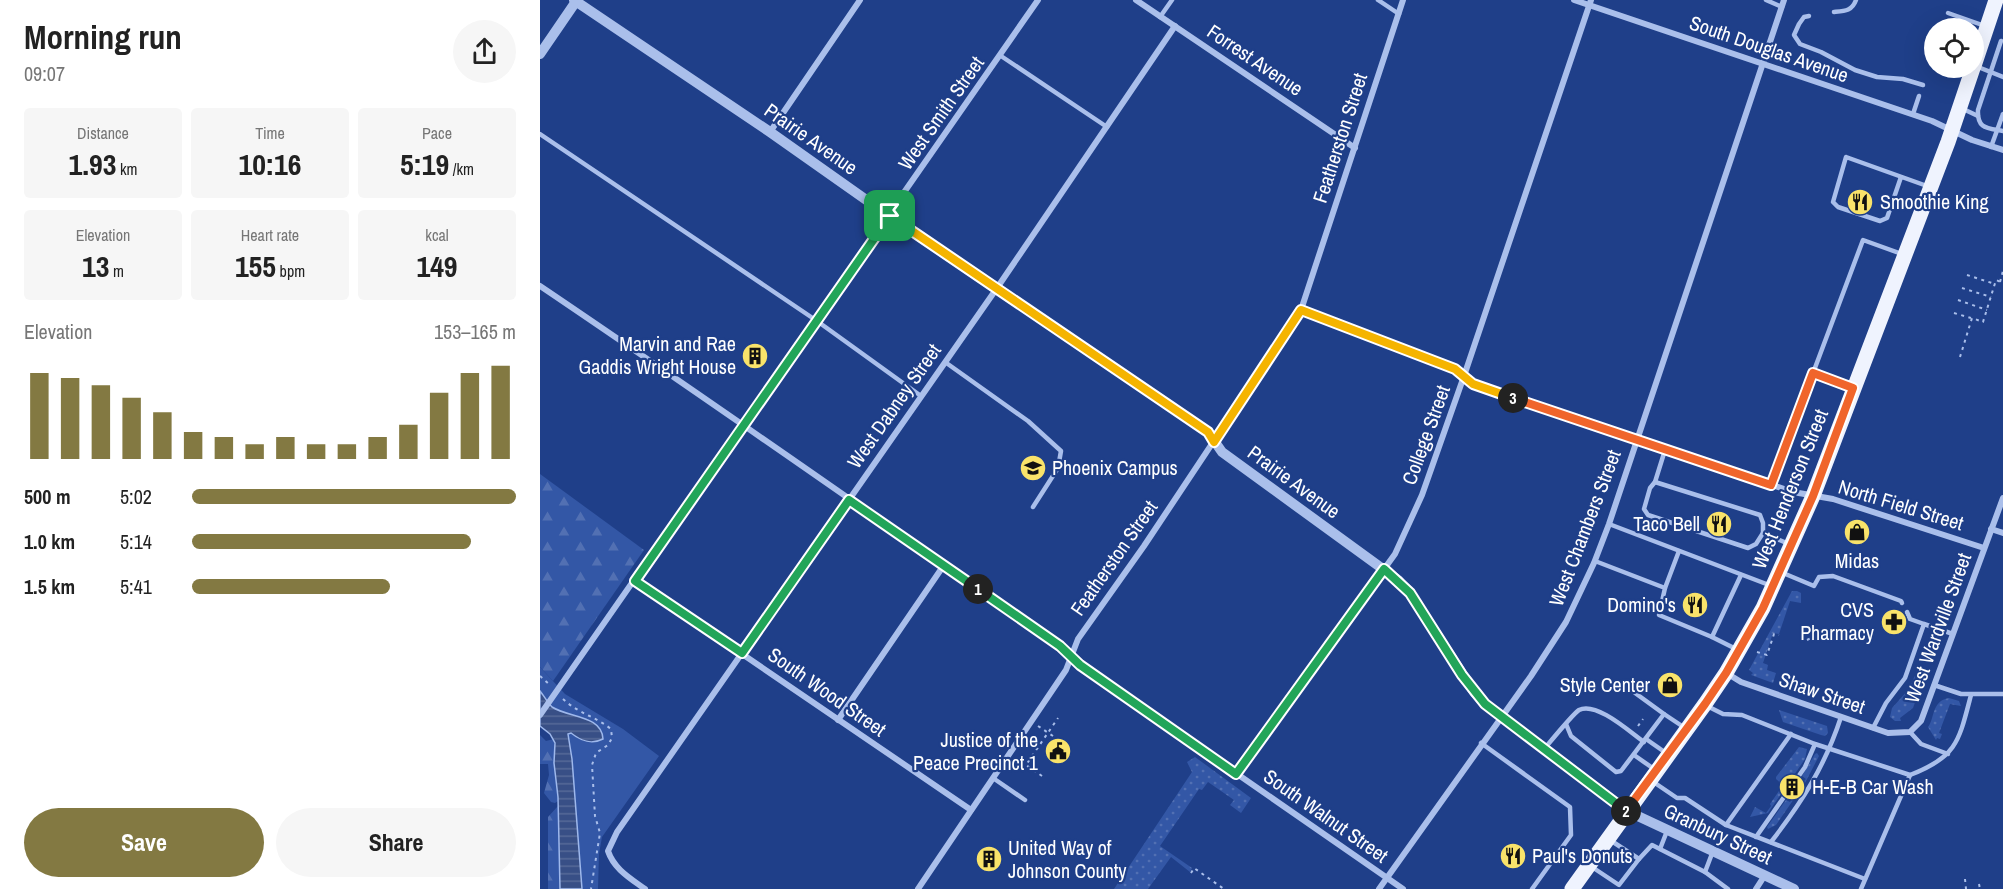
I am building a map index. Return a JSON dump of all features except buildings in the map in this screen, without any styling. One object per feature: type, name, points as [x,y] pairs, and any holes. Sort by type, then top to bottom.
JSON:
[{"type":"main road","name":"West Henderson Street","points":[[1984,36],[1996,0]]},
{"type":"main road","name":"West Henderson Street","points":[[1572,889],[1726,673],[1781,572],[1813,496],[1970,78]]},
{"type":"street","points":[[540,54],[575,0]]},
{"type":"street","name":"Prairie Avenue","points":[[575,0],[1208,432],[1222,452],[1384,569],[1410,593],[1474,692],[1501,717],[1627,812]]},
{"type":"street","points":[[770,132],[860,0]]},
{"type":"street","name":"West Smith Street","points":[[540,715],[817,321],[1038,0]]},
{"type":"street","name":"Forrest Avenue","points":[[1136,0],[1355,148]]},
{"type":"street","name":"Featherston Street","points":[[918,889],[1066,670],[1078,639],[1144,546],[1301,310],[1403,0]]},
{"type":"street","name":"South Douglas Avenue","points":[[1574,0],[1590,3],[1763,65],[1913,114],[2003,150]]},
{"type":"street","name":"College Street","points":[[1236,774],[1384,569],[1404,537],[1422,495],[1464,376],[1590,3]]},
{"type":"street","name":"West Chambers Street","points":[[1379,889],[1566,622],[1595,561],[1783,3]]},
{"type":"street","name":"West Dabney Street","points":[[645,889],[611,861],[608,851],[617,832],[945,362],[1174,26]]},
{"type":"street","name":"South Walnut Street","points":[[540,286],[744,424],[849,500],[1060,646],[1080,665],[1403,889]]},
{"type":"street","name":"North Field Street","points":[[1301,310],[1455,369],[1477,385],[1771,485],[1833,499],[1984,548]]},
{"type":"street","name":"West Wardville Street","points":[[1910,732],[1922,721],[2003,498]]},
{"type":"street","name":"North Field Street","points":[[1991,529],[2003,533]]},
{"type":"street","points":[[838,720],[944,565]]},
{"type":"street","name":"South Wood Street","points":[[635,581],[971,810]]},
{"type":"street","name":"Shaw Street","points":[[1726,673],[1741,682],[1888,733],[1910,732]]},
{"type":"street","name":"Granbury Street","points":[[1627,812],[1794,889]]},
{"type":"street","points":[[1756,889],[1765,875]]},
{"type":"lane","points":[[1160,17],[1172,0]]},
{"type":"lane","points":[[1378,0],[1398,14]]},
{"type":"lane","points":[[1766,0],[1783,3]]},
{"type":"lane","points":[[1834,12],[1848,10],[1856,0]]},
{"type":"lane","points":[[1948,13],[1986,30],[2002,42],[1978,110],[1981,125],[1989,130],[2000,131]]},
{"type":"lane","points":[[1809,16],[1804,17],[1794,35],[1800,44],[1855,70],[1877,77],[1903,79],[1923,85]]},
{"type":"lane","points":[[1000,56],[1107,127]]},
{"type":"lane","points":[[1984,70],[2003,77]]},
{"type":"lane","points":[[1913,114],[1919,96]]},
{"type":"lane","points":[[1960,107],[1978,116]]},
{"type":"lane","points":[[1991,147],[2000,131],[2003,114]]},
{"type":"lane","points":[[540,134],[817,321],[921,396]]},
{"type":"lane","points":[[1901,177],[1887,218],[1884,220],[1838,207],[1833,202],[1846,157],[1930,187]]},
{"type":"lane","points":[[1771,485],[1863,240],[1904,255]]},
{"type":"lane","points":[[945,362],[1028,421],[1061,452],[1058,468],[1033,507]]},
{"type":"lane","points":[[1813,373],[1853,388]]},
{"type":"lane","points":[[1655,482],[1760,515],[1763,533],[1756,544],[1748,548],[1648,515],[1644,509],[1645,503],[1655,482],[1665,450]]},
{"type":"lane","points":[[1609,524],[1773,587]]},
{"type":"lane","points":[[1763,533],[1792,545]]},
{"type":"lane","points":[[1679,551],[1665,588],[1659,615],[1739,651]]},
{"type":"lane","points":[[1595,561],[1665,588]]},
{"type":"lane","points":[[1781,572],[1814,586],[1819,577],[1833,576],[1902,603]]},
{"type":"lane","points":[[1712,638],[1741,575]]},
{"type":"lane","points":[[1907,612],[1910,619],[1953,634]]},
{"type":"lane","points":[[1873,728],[1886,703],[1905,678],[1924,624]]},
{"type":"lane","points":[[1934,685],[1960,694],[2003,694]]},
{"type":"lane","points":[[1631,690],[1687,730]]},
{"type":"lane","points":[[1705,704],[1723,714],[1742,715],[1815,744],[1910,775],[1938,763],[1955,745],[1971,695]]},
{"type":"lane","points":[[1544,748],[1579,710],[1598,710],[1669,755]]},
{"type":"lane","points":[[1566,724],[1571,736],[1616,772],[1625,768],[1664,714]]},
{"type":"lane","points":[[1771,842],[1810,787],[1830,749],[1841,717]]},
{"type":"lane","points":[[1910,732],[1922,744],[1948,754]]},
{"type":"lane","points":[[1726,825],[1791,734]]},
{"type":"lane","points":[[1481,743],[1569,807],[1571,835],[1532,889]]},
{"type":"lane","points":[[1756,837],[1805,767],[1815,744]]},
{"type":"lane","points":[[1634,755],[1677,798],[1685,798],[1726,825],[1865,879]]},
{"type":"lane","points":[[1861,889],[1910,775]]},
{"type":"lane","points":[[993,778],[1025,800]]},
{"type":"lane","points":[[1660,849],[1667,831]]},
{"type":"lane","points":[[1608,839],[1639,859]]},
{"type":"lane","points":[[1590,866],[1619,885],[1652,845],[1705,872],[1728,889]]},
{"type":"lane","points":[[1705,872],[1713,851]]},
{"type":"path","points":[[1954,313],[1983,322],[1996,280],[2001,282],[2003,271]]},
{"type":"path","points":[[1967,275],[1995,284]]},
{"type":"path","points":[[1962,288],[1991,297]]},
{"type":"path","points":[[1958,300],[1987,310]]},
{"type":"path","points":[[1960,357],[1972,318]]},
{"type":"path","points":[[1807,640],[1821,633]]},
{"type":"path","points":[[1757,652],[1767,655],[1774,634],[1779,635]]},
{"type":"path","points":[[540,676],[582,714],[602,722],[611,729],[612,738],[609,746],[596,753],[592,765],[595,816],[600,833],[591,889]]},
{"type":"path","points":[[1042,776],[1026,765],[1058,718]]},
{"type":"path","points":[[1638,726],[1643,719]]},
{"type":"path","points":[[1031,721],[1053,736]]},
{"type":"path","points":[[1191,873],[1194,868],[1224,889]]},
{"type":"path","points":[[1965,879],[1966,889]]},
{"type":"path","points":[[1979,884],[1980,889]]},
{"type":"green space","points":[[540,474],[644,550],[553,681],[540,667]]},
{"type":"green space","points":[[1792,591],[1801,593],[1801,603],[1790,601],[1779,634],[1773,633],[1763,663],[1768,665],[1767,670],[1776,673],[1773,683],[1751,675],[1753,673],[1749,670]]},
{"type":"green space","points":[[540,667],[565,694],[623,729],[659,756],[602,837],[598,889],[582,889],[568,733],[540,691]]},
{"type":"green space","points":[[1917,671],[1925,674],[1913,708],[1900,718],[1901,721],[1895,721],[1890,717],[1892,708],[1909,689]]},
{"type":"green space","points":[[1949,698],[1959,701],[1961,706],[1950,704],[1939,733],[1942,734],[1940,739],[1936,740],[1928,727],[1936,706]]},
{"type":"green space","points":[[1779,710],[1827,726],[1828,733],[1825,736],[1783,722]]},
{"type":"green space","points":[[540,735],[546,741],[554,739],[558,797],[555,803],[551,802],[544,793],[549,775],[548,764],[540,764]]},
{"type":"green space","points":[[1799,747],[1807,749],[1805,759],[1768,813],[1750,817],[1755,807],[1766,813],[1771,806],[1770,804],[1783,785],[1776,777]]},
{"type":"green space","points":[[1817,753],[1819,756],[1805,783],[1776,825],[1768,829],[1767,827],[1786,800],[1790,802],[1806,779],[1802,776]]},
{"type":"green space","points":[[1195,757],[1251,798],[1241,813],[1230,805],[1234,800],[1208,782],[1202,790],[1199,789],[1160,846],[1192,868],[1190,872],[1171,857],[1148,889],[1114,889],[1192,772],[1187,762]]},
{"type":"green space","points":[[558,806],[560,889],[548,889],[548,817]]},
{"type":"shaded area","points":[[540,691],[552,707],[597,725],[603,739],[590,742],[571,733],[568,734],[582,889],[560,889],[555,743],[550,734],[540,726]]},
{"type":"place","name":"Smoothie King","points":[[1860,202]]},
{"type":"place","name":"Marvin and Rae Gaddis Wright House","points":[[755,356]]},
{"type":"place","name":"Phoenix Campus","points":[[1033,468]]},
{"type":"place","name":"Taco Bell","points":[[1719,524]]},
{"type":"place","name":"Midas","points":[[1857,532]]},
{"type":"place","name":"Domino's","points":[[1695,605]]},
{"type":"place","name":"CVS Pharmacy","points":[[1894,622]]},
{"type":"place","name":"Style Center","points":[[1670,685]]},
{"type":"place","name":"Justice of the Peace Precinct 1","points":[[1058,751]]},
{"type":"place","name":"H-E-B Car Wash","points":[[1792,787]]},
{"type":"place","name":"Paul's Donuts","points":[[1513,856]]},
{"type":"place","name":"United Way of Johnson County","points":[[989,859]]},
{"type":"route","points":[[890,216],[1208,432],[1214,442],[1301,310],[1455,369],[1473,384],[1771,485],[1813,373],[1853,388],[1813,496],[1763,608],[1726,673],[1627,812],[1485,704],[1462,675],[1410,593],[1384,569],[1236,774],[1080,665],[1060,646],[849,500],[742,653],[635,581],[890,216]]}]
